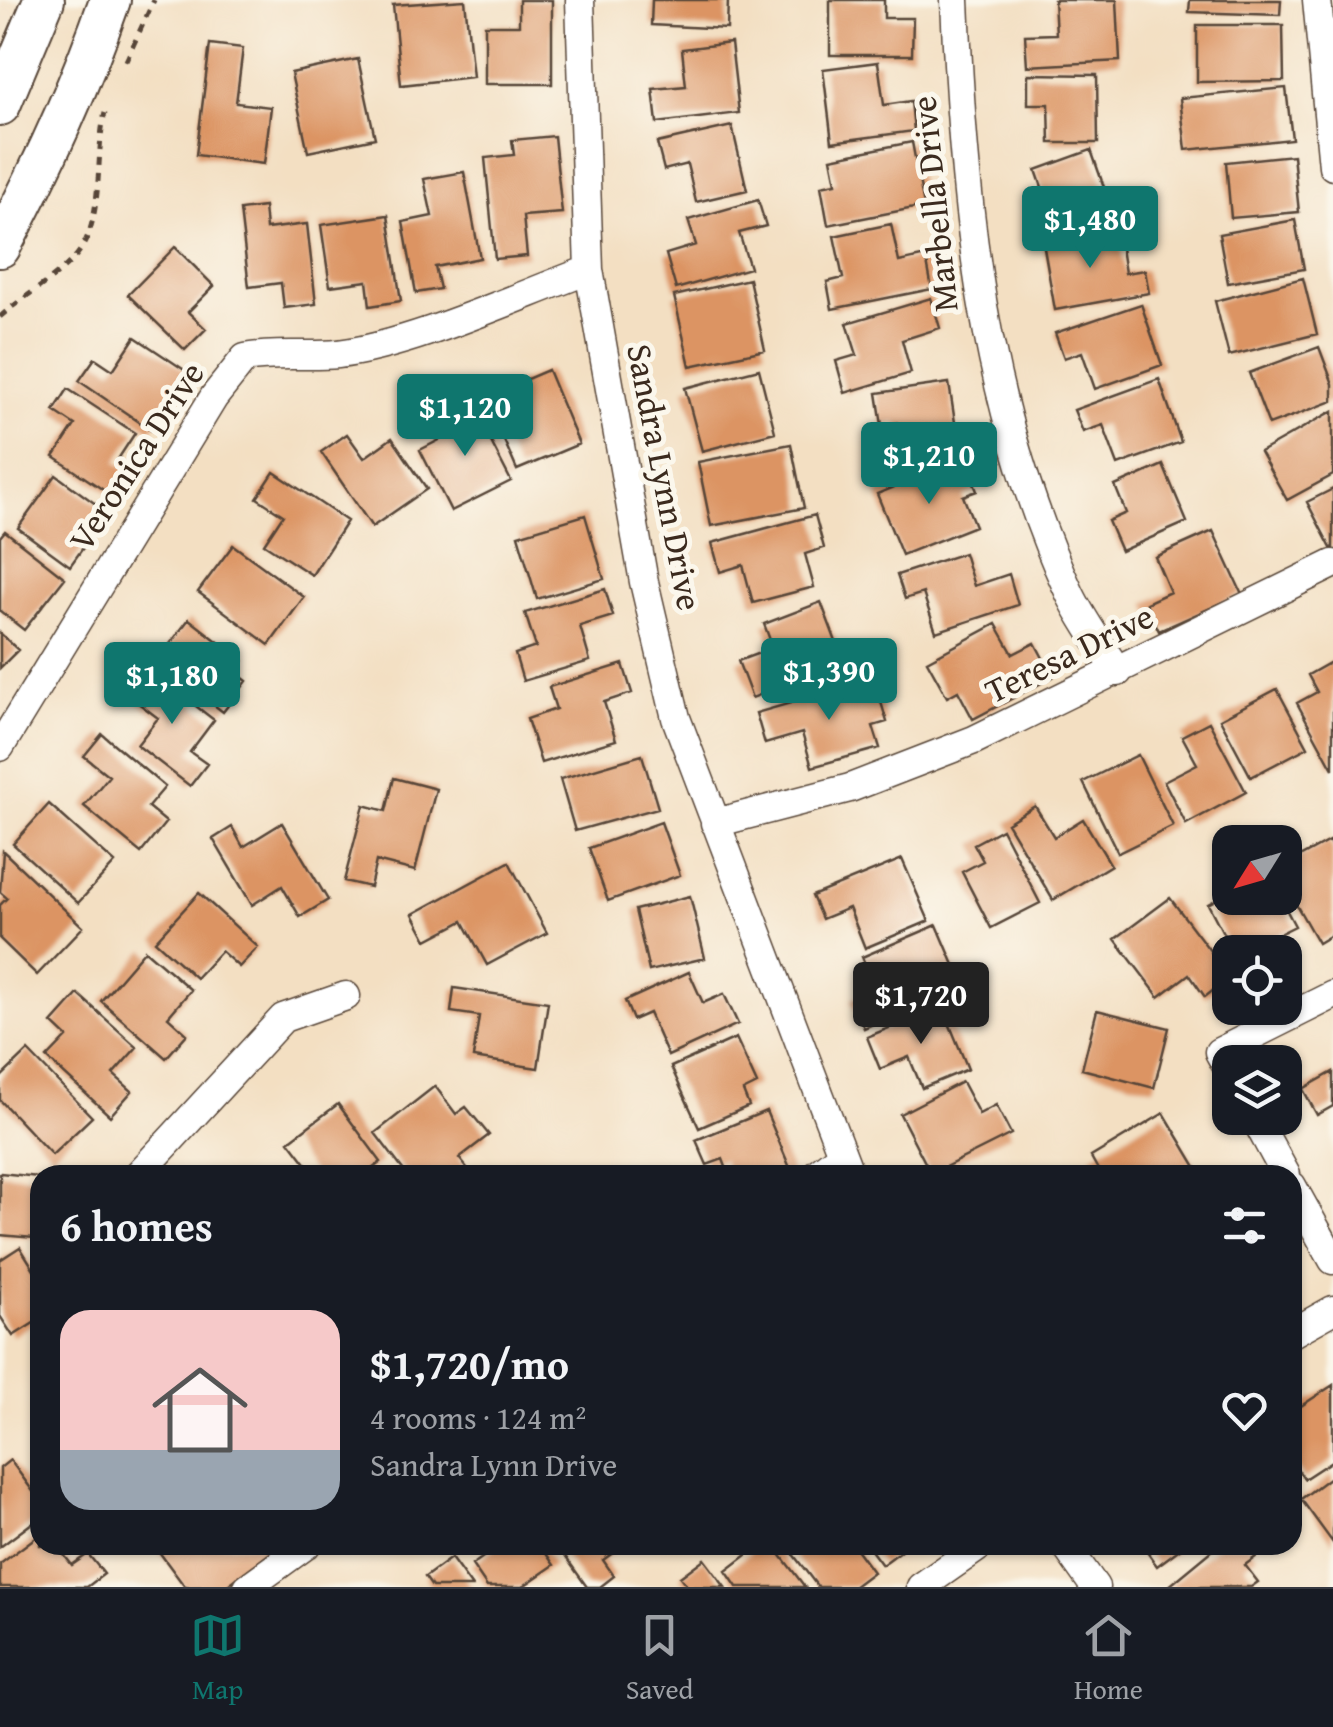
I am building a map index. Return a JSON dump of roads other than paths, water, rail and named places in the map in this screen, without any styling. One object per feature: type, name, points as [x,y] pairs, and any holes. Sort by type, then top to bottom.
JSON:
[{"type":"main road","points":[[0,105],[44,0]]},
{"type":"main road","points":[[0,247],[43,166],[87,68],[110,0]]},
{"type":"street","name":"Sandra Lynn Drive","points":[[580,0],[589,270],[644,582],[676,718],[845,1165]]},
{"type":"street","name":"Marbella Drive","points":[[955,0],[962,166],[985,329],[1033,500],[1071,597],[1118,672]]},
{"type":"street","points":[[1317,0],[1333,166]]},
{"type":"street","name":"Veronica Drive","points":[[0,747],[214,397],[245,358],[280,352],[338,354],[397,340],[589,270]]},
{"type":"street","name":"Teresa Drive","points":[[716,823],[850,788],[974,740],[1333,564]]},
{"type":"street","points":[[1252,1045],[1333,995]]},
{"type":"street","points":[[147,1165],[283,1018],[346,996]]},
{"type":"street","points":[[1264,1135],[1281,1165]]},
{"type":"street","points":[[1302,1204],[1333,1260]]},
{"type":"street","points":[[1302,1327],[1333,1310]]},
{"type":"street","points":[[248,1587],[292,1555]]},
{"type":"street","points":[[921,1587],[966,1555]]},
{"type":"street","points":[[1072,1555],[1095,1587]]}]
